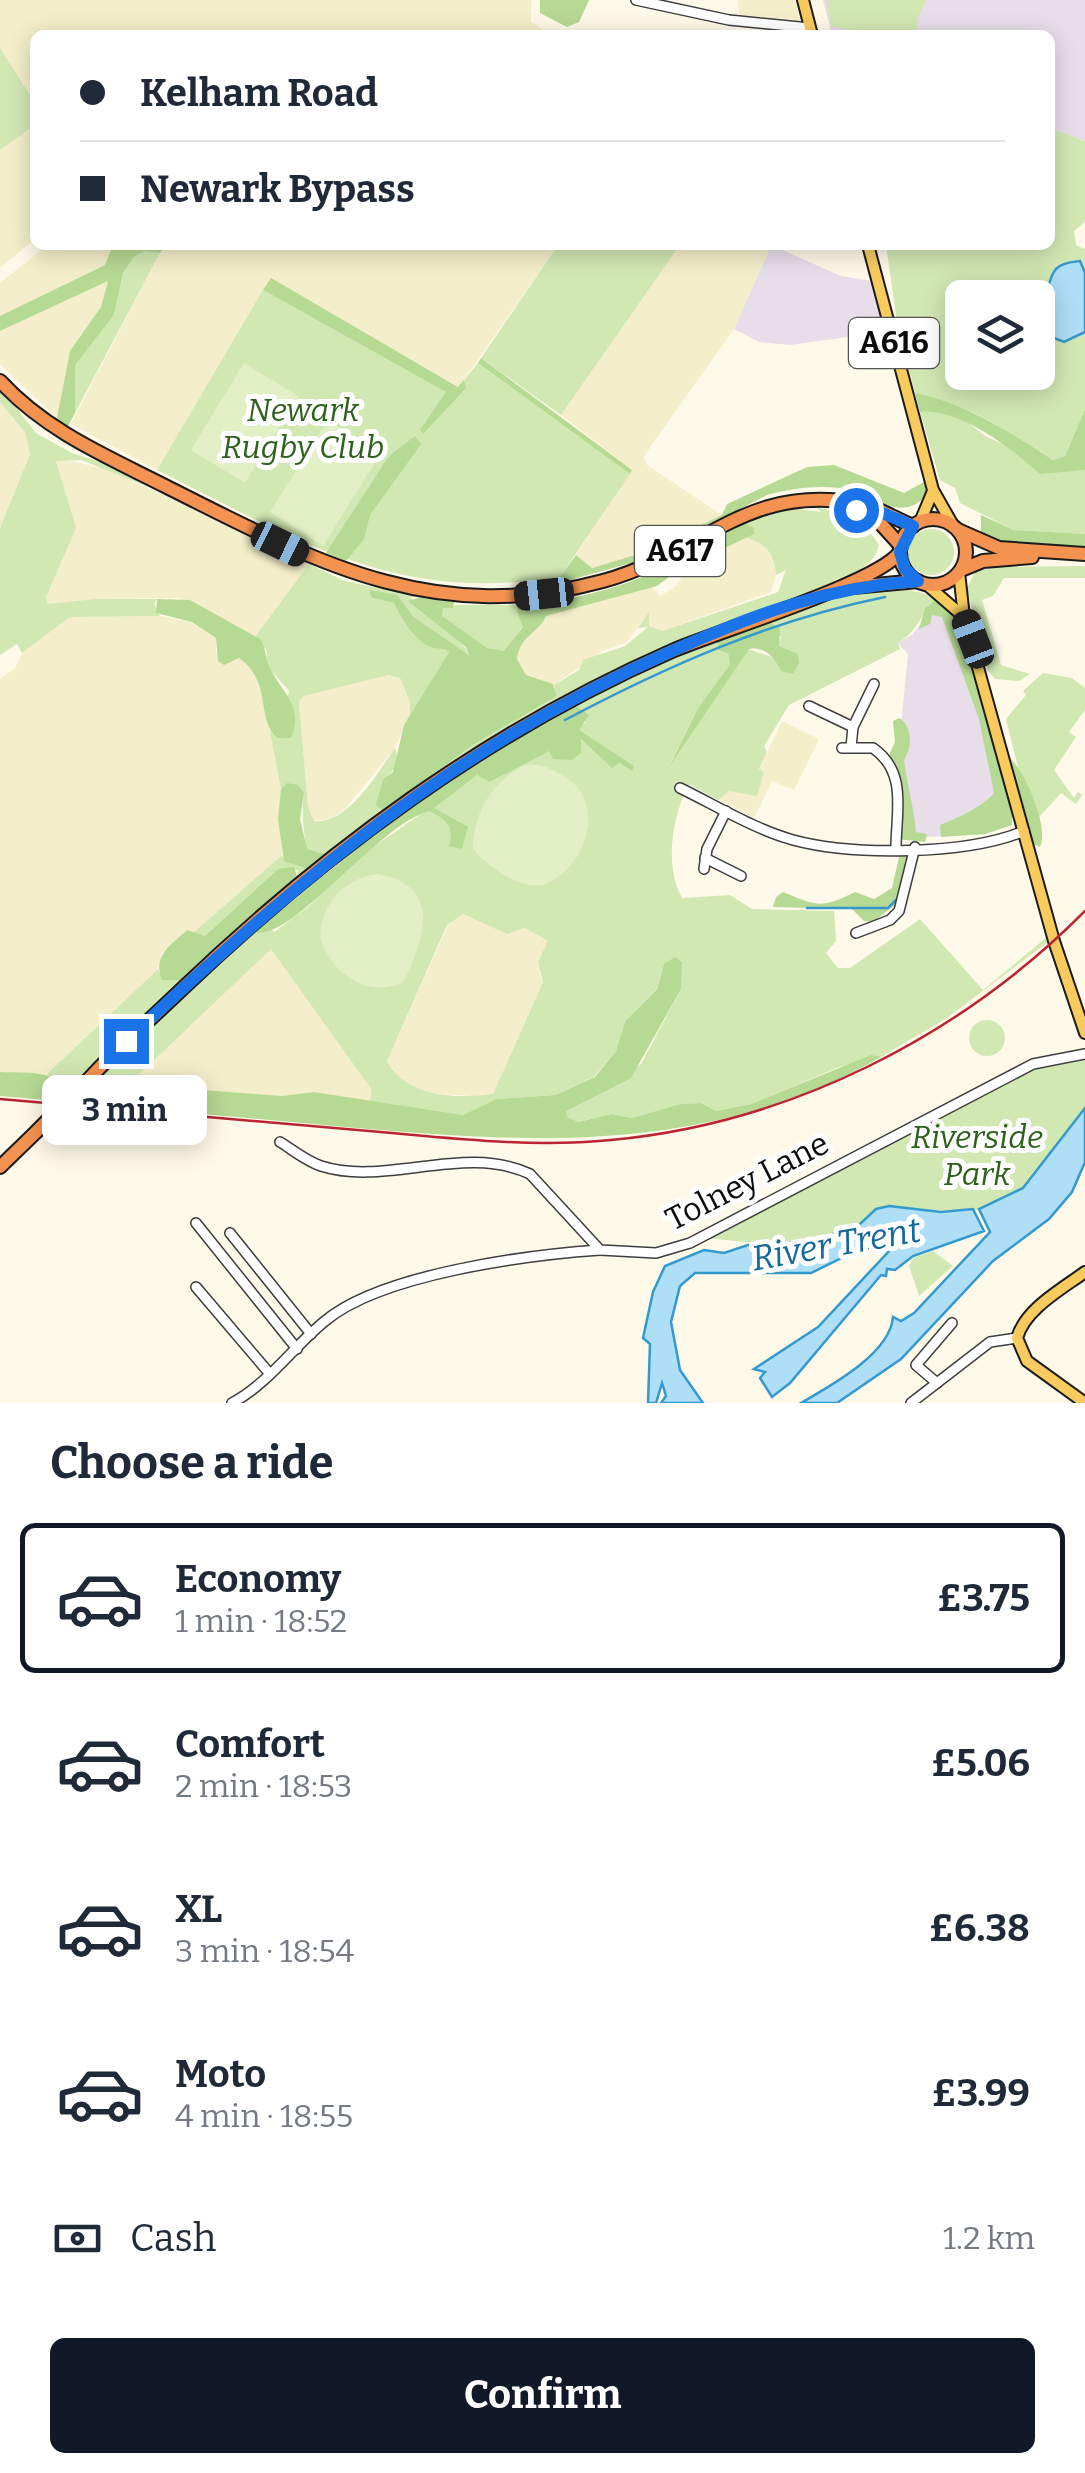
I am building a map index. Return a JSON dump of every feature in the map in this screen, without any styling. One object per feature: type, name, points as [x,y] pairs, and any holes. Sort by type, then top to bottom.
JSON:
[{"type":"highway","name":"A617","points":[[0,381],[65,435],[280,544],[353,575],[441,596],[508,597],[604,580],[657,562],[764,505],[807,497],[859,503],[916,524]]},
{"type":"highway","points":[[846,502],[882,524],[901,549],[905,569],[922,582]]},
{"type":"highway","points":[[0,1167],[304,879],[424,786],[596,684],[736,624],[841,588],[889,565],[916,524],[934,519],[984,544],[1044,554]]},
{"type":"highway","points":[[955,528],[966,547],[960,571]]},
{"type":"highway","points":[[841,588],[943,583],[982,561],[1085,554]]},
{"type":"main road","points":[[803,0],[811,30]]},
{"type":"main road","name":"A616","points":[[869,250],[933,490],[955,528]]},
{"type":"main road","points":[[916,524],[933,490]]},
{"type":"main road","points":[[960,571],[964,617],[1085,1033]]},
{"type":"main road","points":[[922,582],[964,617]]},
{"type":"main road","points":[[1085,1272],[1018,1332],[1028,1361],[1085,1403]]},
{"type":"street","points":[[636,0],[729,20],[804,30]]},
{"type":"street","points":[[874,684],[846,747],[873,748],[888,764],[900,801],[896,848]]},
{"type":"street","points":[[814,705],[852,727]]},
{"type":"street","points":[[680,788],[794,840],[840,847],[977,844],[1024,832]]},
{"type":"street","points":[[726,810],[705,863],[741,876]]},
{"type":"street","points":[[856,933],[890,920],[898,911],[915,848]]},
{"type":"street","name":"Tolney Lane","points":[[232,1403],[346,1307],[412,1282],[549,1254],[600,1250],[656,1252],[690,1243],[990,1084],[1033,1064],[1085,1054]]},
{"type":"street","points":[[280,1142],[324,1168],[392,1169],[476,1161],[515,1167],[530,1174],[600,1250]]},
{"type":"street","points":[[196,1223],[297,1349]]},
{"type":"street","points":[[230,1233],[312,1334]]},
{"type":"street","points":[[196,1287],[270,1374]]},
{"type":"street","points":[[937,1383],[916,1364],[947,1326]]},
{"type":"street","points":[[911,1403],[990,1342],[1018,1332]]},
{"type":"shaded area","points":[[0,0],[531,0],[531,22],[544,30],[30,30],[30,95],[0,48]]},
{"type":"shaded area","points":[[738,0],[795,0],[800,20],[739,15]]},
{"type":"shaded area","points":[[823,0],[1085,0],[1085,141],[1055,130],[1055,30],[831,30]]},
{"type":"shaded area","points":[[30,129],[30,243],[0,268],[0,150]]},
{"type":"shaded area","points":[[42,250],[111,250],[105,265],[0,316],[0,283]]},
{"type":"shaded area","points":[[555,250],[459,387],[271,279],[157,470],[71,424],[160,253]]},
{"type":"shaded area","points":[[676,250],[769,250],[734,329],[644,456],[647,465],[722,515],[645,552],[592,568],[576,555],[632,470],[561,415]]},
{"type":"shaded area","points":[[769,250],[782,250],[841,276],[872,281],[884,332],[790,345],[759,342],[734,329]]},
{"type":"shaded area","points":[[108,281],[101,307],[70,351],[57,418],[0,364],[0,331]]},
{"type":"shaded area","points":[[0,402],[25,432],[30,454],[0,528]]},
{"type":"shaded area","points":[[56,461],[110,470],[309,564],[254,638],[180,598],[95,599],[48,605],[46,597],[75,528]]},
{"type":"shaded area","points":[[742,537],[765,544],[772,552],[776,575],[771,592],[662,631],[649,626],[648,614],[626,643],[604,650],[554,685],[526,675],[517,659],[519,647],[546,616],[644,588],[652,587],[660,596],[675,587],[687,569]]},
{"type":"shaded area","points":[[940,597],[1012,812],[1012,825],[985,834],[904,838],[901,725],[908,654],[898,643],[913,634]]},
{"type":"shaded area","points":[[160,616],[192,622],[216,638],[216,652],[224,665],[239,658],[252,667],[263,687],[281,789],[282,855],[193,933],[187,930],[162,953],[158,969],[47,1074],[0,1072],[0,679],[15,668],[22,653],[70,617]]},
{"type":"shaded area","points":[[389,675],[400,678],[410,702],[410,716],[395,748],[345,809],[330,819],[314,821],[308,807],[299,701],[304,696]]},
{"type":"shaded area","points":[[782,721],[819,739],[794,790],[772,781],[754,818],[713,797],[756,776]]},
{"type":"shaded area","points":[[463,913],[511,933],[525,928],[548,941],[539,973],[543,982],[493,1094],[479,1096],[437,1094],[404,1084],[387,1061],[448,925]]},
{"type":"shaded area","points":[[271,948],[373,1090],[370,1101],[314,1092],[282,1096],[177,1088],[88,1091],[95,1085],[134,1079]]},
{"type":"green space","points":[[540,0],[589,0],[579,22],[567,27],[540,13]]},
{"type":"green space","points":[[826,0],[926,0],[917,30],[851,30],[831,26]]},
{"type":"green space","points":[[0,48],[30,95],[30,129],[0,150]]},
{"type":"green space","points":[[1055,130],[1085,141],[1085,222],[1074,231],[1076,245],[1085,249],[1085,409],[1065,456],[1053,460],[968,411],[915,393],[898,328],[887,250],[1055,250]]},
{"type":"green space","points":[[111,250],[163,250],[144,251],[133,258],[123,274],[114,315],[75,365],[75,413],[67,428],[57,418],[70,351],[101,307],[108,281],[0,331],[0,316],[105,265]]},
{"type":"green space","points":[[555,250],[676,250],[561,415],[481,358]]},
{"type":"green space","points":[[144,251],[160,253],[75,413],[74,365],[114,315],[123,275],[133,258]]},
{"type":"green space","points":[[271,278],[458,387],[464,380],[466,388],[423,434],[420,430],[446,392],[263,290]]},
{"type":"green space","name":"Newark Rugby Club","points":[[263,290],[452,395],[478,363],[630,474],[560,577],[501,583],[448,582],[398,573],[303,542],[157,470]]},
{"type":"green space","points":[[481,358],[632,470],[630,474],[478,363]]},
{"type":"green space","points":[[244,363],[298,396],[245,483],[191,450]]},
{"type":"green space","points":[[0,387],[36,433],[176,498],[81,460],[56,461],[76,528],[46,597],[48,604],[157,599],[154,604],[160,616],[70,617],[22,653],[17,644],[0,655],[0,528],[30,454],[25,432],[0,402]]},
{"type":"green space","points":[[915,393],[968,411],[1053,460],[1065,456],[1085,409],[1085,470],[1040,474],[968,423],[935,412],[920,412]]},
{"type":"green space","points":[[920,412],[961,417],[985,436],[1019,451],[1029,463],[1061,471],[1085,470],[1085,534],[1014,530],[960,503],[955,488],[940,480]]},
{"type":"green space","points":[[328,420],[381,453],[323,546],[270,512]]},
{"type":"green space","points":[[415,436],[421,444],[370,515],[364,539],[346,561],[326,553],[389,456]]},
{"type":"green space","points":[[834,465],[904,493],[924,482],[927,494],[917,503],[897,507],[839,488],[812,487],[775,493],[642,560],[566,581],[560,577],[576,555],[592,568],[645,552],[722,515],[727,504],[807,467]]},
{"type":"green space","points":[[783,507],[821,512],[816,507],[835,512],[860,524],[879,545],[868,564],[834,580],[846,592],[895,587],[940,597],[898,643],[900,649],[789,705],[764,746],[767,752],[759,769],[764,772],[757,796],[729,791],[718,800],[689,784],[672,841],[673,871],[682,898],[730,895],[752,909],[834,911],[836,941],[826,953],[838,968],[850,968],[920,919],[983,990],[1047,937],[1049,941],[947,1018],[881,1057],[839,1067],[751,1104],[716,1111],[701,1103],[680,1104],[632,1118],[612,1114],[577,1122],[567,1117],[566,1111],[641,1064],[681,989],[664,964],[657,988],[625,1021],[616,1051],[594,1077],[555,1095],[496,1099],[463,1115],[370,1101],[372,1090],[271,949],[134,1079],[95,1085],[76,1103],[58,1101],[67,1091],[47,1074],[158,969],[163,979],[184,980],[297,876],[298,870],[278,869],[205,936],[193,933],[282,855],[285,861],[307,869],[304,793],[288,783],[281,789],[270,731],[277,738],[289,691],[268,667],[266,649],[254,638],[309,564],[345,581],[421,597],[410,597],[459,640],[469,655],[414,617],[397,595],[372,598],[394,603],[418,638],[449,652],[410,716],[410,702],[400,678],[389,675],[304,696],[299,701],[308,807],[314,821],[339,815],[350,806],[395,748],[395,766],[383,779],[428,780],[473,745],[557,696],[554,685],[579,670],[583,660],[625,646],[648,627],[638,628],[649,612],[649,626],[662,631],[778,592],[786,570],[776,575],[767,549],[742,537],[753,534],[737,525]],"holes":[[[781,636],[778,646],[797,654],[781,671],[775,658],[748,649],[669,766],[698,708],[730,664],[728,653]],[[586,721],[578,730],[632,771],[573,735],[491,782],[477,775],[366,852],[308,907],[274,932],[266,921],[418,797],[484,756],[543,730]],[[463,914],[507,934],[525,928],[548,941],[538,962],[543,982],[493,1094],[448,1095],[419,1089],[395,1073],[387,1061],[447,925]]]},
{"type":"green space","points":[[981,515],[1014,530],[1085,534],[1085,546],[1006,545],[981,534]]},
{"type":"green space","points":[[737,525],[754,528],[754,534],[677,571],[657,586],[546,616],[526,639],[517,659],[526,675],[553,684],[557,696],[473,745],[395,803],[382,810],[376,805],[383,779],[393,772],[404,725],[449,652],[421,641],[394,603],[372,598],[369,590],[397,595],[414,617],[469,655],[466,647],[408,601],[421,597],[454,602],[453,608],[443,608],[442,616],[487,648],[504,651],[523,627],[517,611],[520,602],[559,600],[630,582],[695,551]]},
{"type":"green space","points":[[931,529],[947,536],[954,552],[947,568],[931,575],[915,568],[908,552],[915,536]]},
{"type":"green space","points":[[1085,566],[1085,578],[1004,578],[993,596],[982,600],[1001,665],[1030,674],[1019,681],[995,679],[988,671],[967,588],[975,572],[994,567]]},
{"type":"green space","points":[[940,597],[953,615],[976,667],[1012,812],[1012,825],[985,834],[941,837],[940,825],[977,807],[994,793],[979,719],[942,617],[932,615],[930,624],[919,629],[925,608]]},
{"type":"green space","points":[[157,599],[190,600],[260,639],[269,666],[294,709],[291,738],[277,738],[270,730],[260,688],[249,667],[239,658],[224,665],[218,661],[216,638],[192,622],[156,613]]},
{"type":"green space","points":[[520,605],[523,626],[505,651],[487,648],[441,616],[443,608]]},
{"type":"green space","points":[[767,621],[780,628],[779,646],[798,654],[799,663],[793,674],[781,671],[765,651],[749,649],[669,767],[698,708],[730,664],[728,653],[718,650],[717,640]]},
{"type":"green space","points":[[1043,673],[1072,678],[1085,688],[1085,710],[1069,732],[1076,737],[1054,770],[1074,798],[1078,792],[1082,795],[1076,804],[1061,793],[1032,825],[1006,719],[1026,695],[1023,691]]},
{"type":"green space","points":[[573,704],[589,715],[579,730],[634,766],[632,771],[619,763],[612,768],[581,739],[581,753],[572,760],[553,759],[549,751],[490,782],[477,775],[434,808],[468,827],[462,849],[449,846],[448,825],[430,811],[387,836],[290,920],[270,931],[254,932],[407,808]]},
{"type":"green space","points":[[899,718],[909,732],[905,769],[916,832],[927,834],[925,842],[897,839],[901,797],[889,755],[895,742],[893,721]]},
{"type":"green space","points":[[1011,759],[1034,801],[1041,827],[1040,847],[1030,843]]},
{"type":"green space","points":[[525,765],[549,768],[576,786],[585,799],[588,815],[587,831],[574,861],[562,874],[539,885],[507,876],[473,849],[477,823],[487,799],[503,779]]},
{"type":"green space","points":[[287,783],[298,785],[304,793],[300,819],[307,849],[324,854],[307,869],[284,861],[278,819],[281,789]]},
{"type":"green space","points":[[911,854],[896,904],[873,922],[864,921],[852,909],[773,907],[776,897],[783,892],[819,904],[855,892],[874,899],[892,888],[899,857]]},
{"type":"green space","points":[[294,867],[297,876],[184,980],[162,980],[161,958],[187,930],[205,936],[278,869]]},
{"type":"green space","points":[[377,874],[411,889],[423,913],[419,944],[406,977],[402,983],[388,987],[363,985],[341,972],[320,938],[325,914],[336,895],[354,881]]},
{"type":"green space","points":[[675,957],[682,962],[681,989],[631,1078],[566,1111],[567,1117],[578,1122],[612,1114],[632,1118],[680,1104],[701,1103],[716,1111],[751,1104],[871,1055],[881,1057],[815,1089],[748,1112],[681,1127],[614,1135],[545,1138],[406,1132],[76,1103],[88,1091],[177,1088],[282,1096],[314,1092],[463,1115],[496,1099],[555,1095],[595,1077],[616,1051],[625,1021],[657,989],[664,964]]},
{"type":"green space","points":[[987,1020],[1000,1025],[1005,1038],[1000,1051],[987,1056],[974,1051],[969,1038],[974,1025]]},
{"type":"green space","name":"Riverside Park","points":[[1085,1060],[1085,1108],[1023,1188],[975,1211],[877,1209],[842,1234],[797,1243],[705,1238],[1032,1070]]},
{"type":"green space","points":[[0,1072],[47,1076],[67,1091],[58,1101],[0,1096]]},
{"type":"green space","points":[[933,1251],[953,1266],[919,1296],[909,1266],[913,1258]]},
{"type":"water","points":[[1080,261],[1085,273],[1085,332],[1064,342],[1055,338],[1055,280],[1051,280],[1056,269]]},
{"type":"water","points":[[1085,1108],[1085,1162],[1072,1192],[1049,1219],[993,1261],[901,1359],[837,1403],[801,1403],[870,1356],[889,1331],[893,1317],[901,1321],[914,1313],[990,1232],[979,1209],[1023,1188]]},
{"type":"water","name":"River Trent","points":[[889,1206],[941,1212],[973,1209],[984,1231],[913,1256],[895,1270],[887,1269],[886,1276],[881,1275],[790,1383],[772,1397],[760,1378],[765,1372],[754,1369],[818,1327],[890,1250],[889,1244],[858,1250],[811,1273],[695,1273],[680,1286],[671,1322],[680,1370],[703,1403],[661,1403],[666,1396],[662,1383],[656,1403],[648,1403],[650,1344],[643,1338],[653,1292],[665,1266],[704,1250],[724,1253],[748,1245],[813,1241],[859,1225],[876,1209]]},
{"type":"waterway","points":[[565,720],[720,647],[801,618],[885,597]]},
{"type":"waterway","points":[[807,908],[888,908],[896,900]]},
{"type":"railway","points":[[0,1099],[490,1141],[581,1142],[677,1131],[806,1094],[868,1067],[983,998],[1085,911]]},
{"type":"route","points":[[126,1041],[304,879],[391,810],[563,703],[617,674],[772,611],[841,588],[918,581],[905,569],[900,552],[902,540],[913,526],[859,503],[846,502],[856,510]]}]
